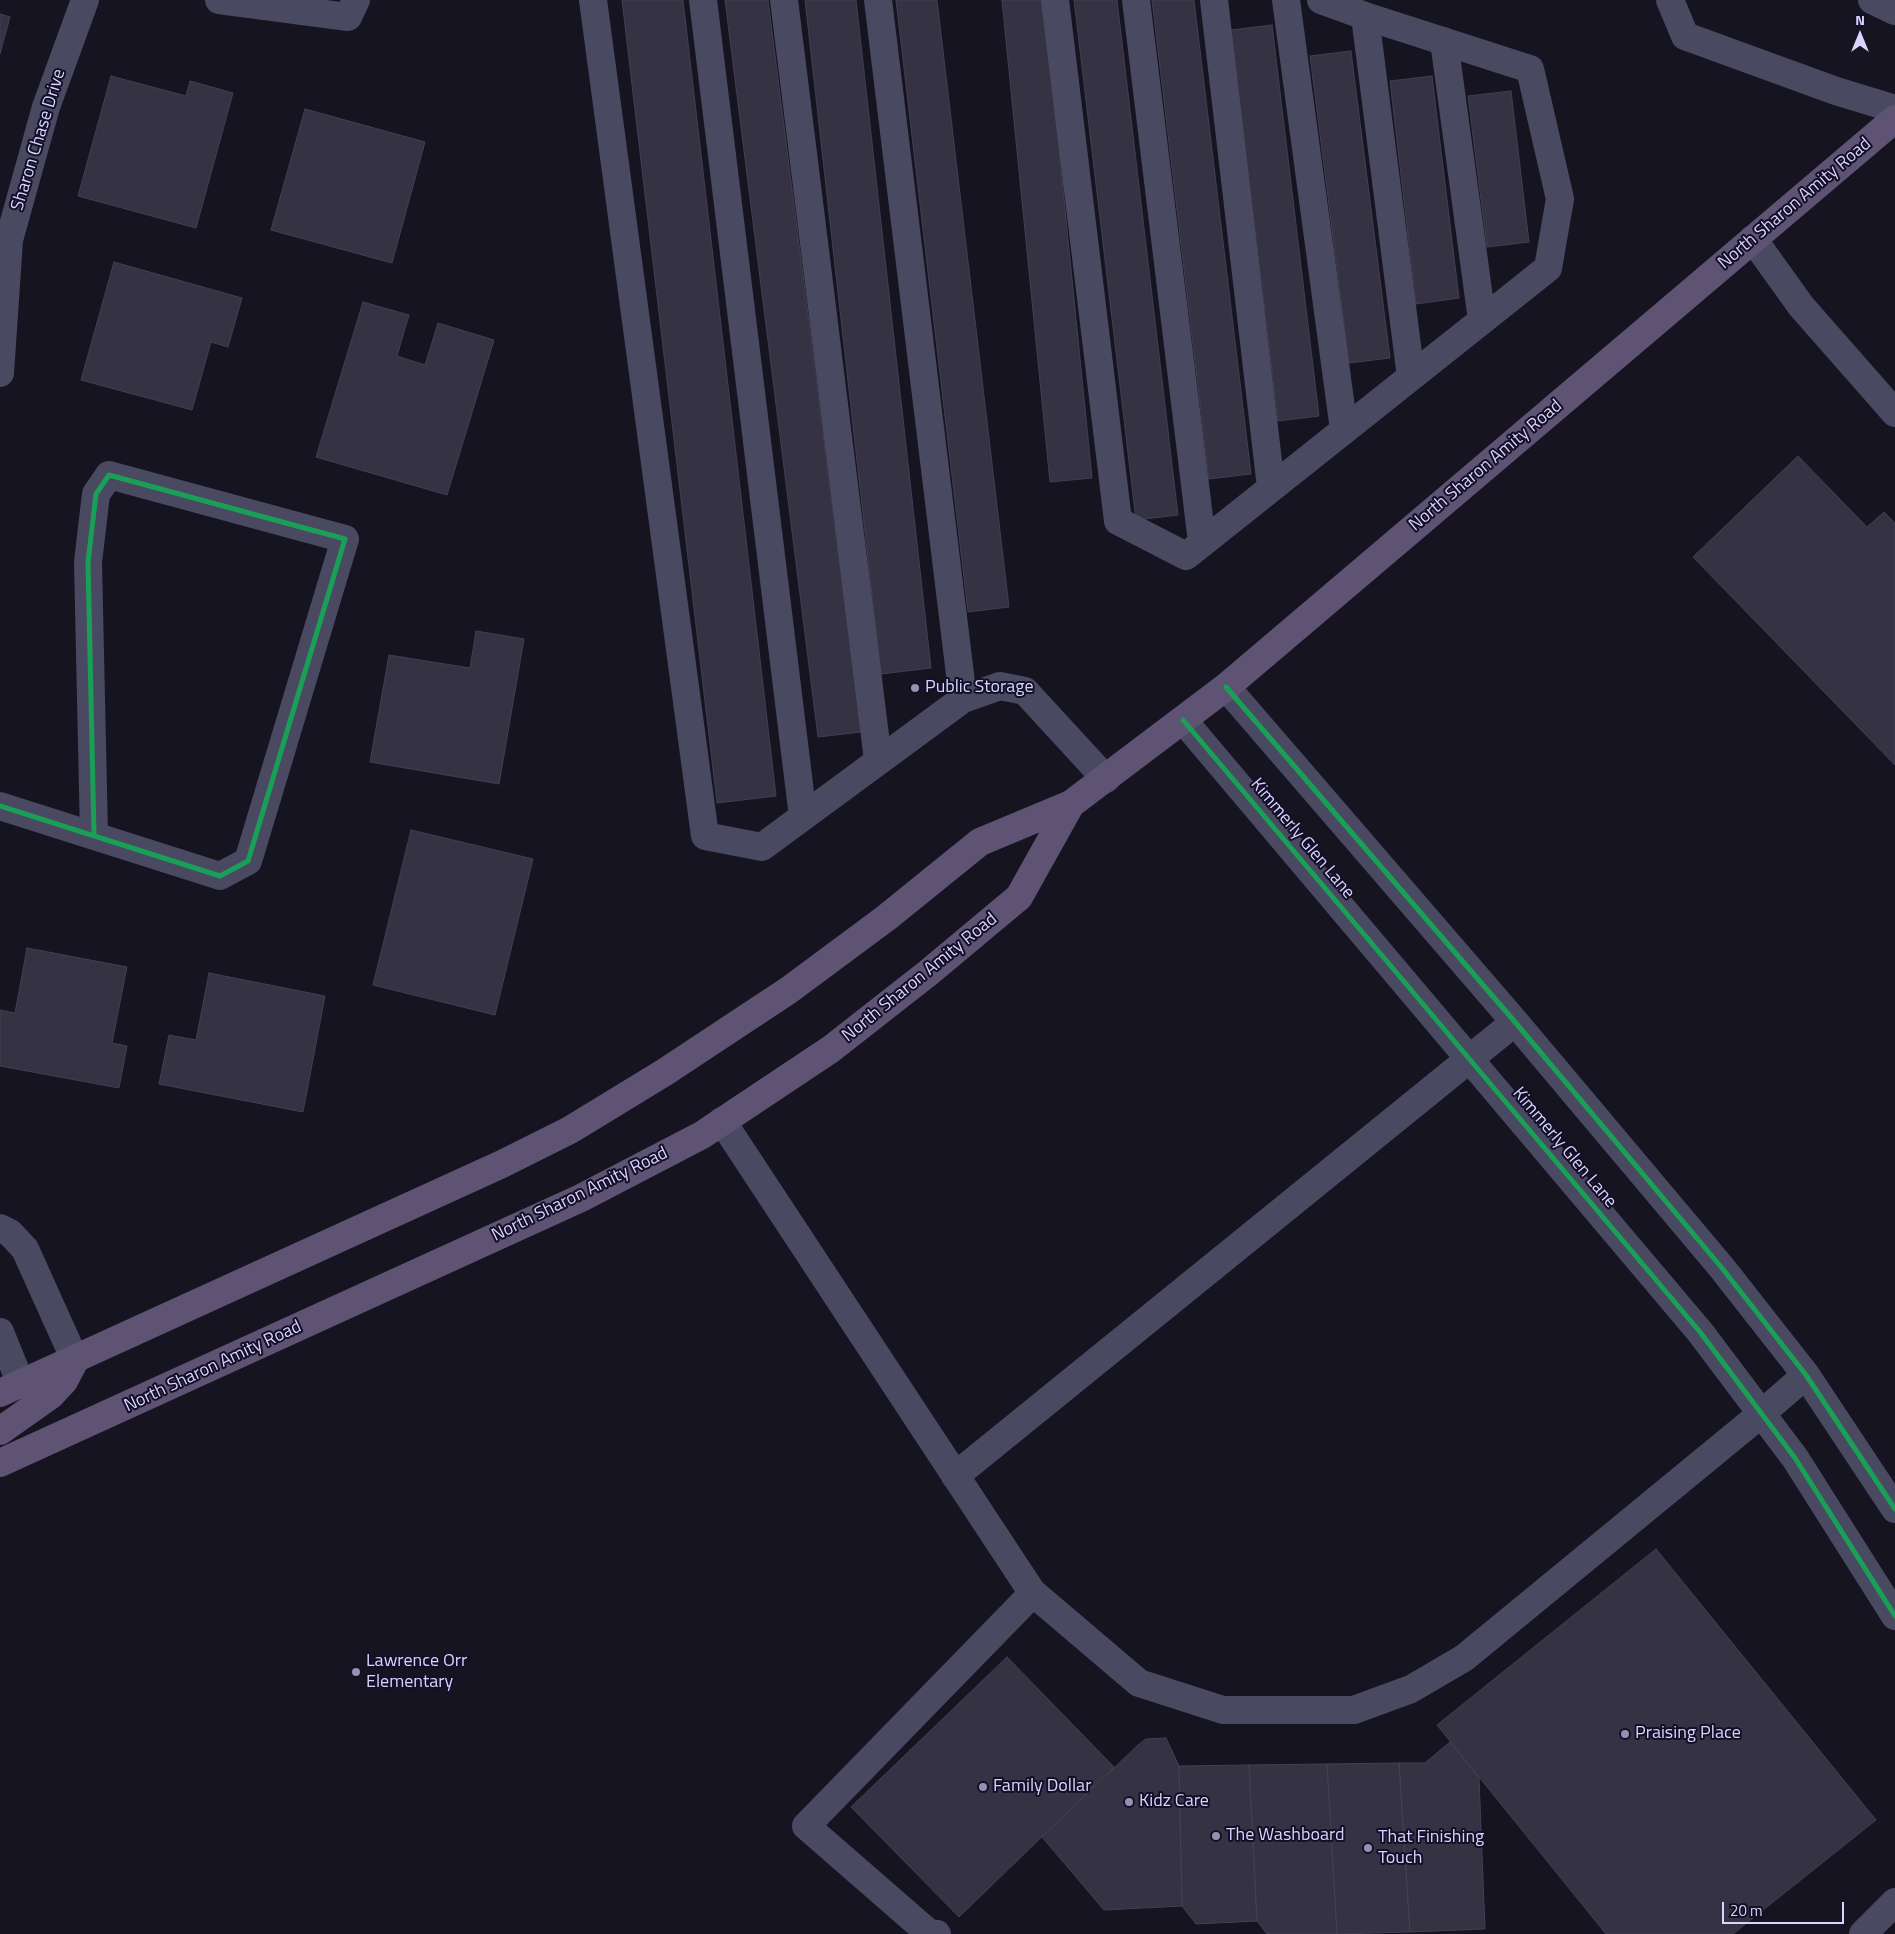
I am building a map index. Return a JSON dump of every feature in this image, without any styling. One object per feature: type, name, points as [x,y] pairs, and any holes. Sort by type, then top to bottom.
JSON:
[{"type":"main road","name":"North Sharon Amity Road","points":[[10,1388],[502,1164],[570,1130],[665,1072],[789,990],[886,918],[980,842],[1071,804],[1226,687],[1895,119]]},
{"type":"main road","name":"North Sharon Amity Road","points":[[0,1463],[581,1198],[702,1134],[831,1049],[928,973],[1019,897],[1071,804]]},
{"type":"main road","points":[[0,1432],[51,1395],[64,1381],[75,1360]]},
{"type":"street","name":"Sharon Chase Drive","points":[[0,373],[9,240],[6,227],[46,107],[85,0]]},
{"type":"street","points":[[218,0],[348,17],[356,0]]},
{"type":"street","points":[[593,0],[705,836],[762,847],[963,699],[1000,686],[1026,691],[1106,779]]},
{"type":"street","points":[[702,0],[803,817]]},
{"type":"street","points":[[784,0],[878,760]]},
{"type":"street","points":[[878,0],[963,699]]},
{"type":"street","points":[[1055,0],[1118,520],[1186,556],[1548,268],[1560,199],[1530,69],[1321,0]]},
{"type":"street","points":[[1136,0],[1202,542]]},
{"type":"street","points":[[1214,0],[1271,487]]},
{"type":"street","points":[[1286,0],[1344,430]]},
{"type":"street","points":[[1670,0],[1685,36],[1836,91],[1895,110]]},
{"type":"street","points":[[1365,16],[1411,377]]},
{"type":"street","points":[[1444,41],[1482,320]]},
{"type":"street","points":[[1753,239],[1801,306],[1895,414]]},
{"type":"street","points":[[0,806],[220,876],[248,861],[345,539],[109,475],[96,494],[88,562],[94,835]]},
{"type":"street","points":[[1226,687],[1515,1022],[1722,1268],[1806,1375],[1895,1509]]},
{"type":"street","name":"Kimmerly Glen Lane","points":[[1183,720],[1700,1332],[1795,1458],[1895,1616]]},
{"type":"street","points":[[955,1476],[1515,1022]]},
{"type":"street","points":[[722,1121],[1032,1592],[1139,1683],[1223,1710],[1354,1710],[1411,1689],[1464,1658],[1806,1375]]},
{"type":"street","points":[[0,1228],[10,1234],[24,1249],[75,1360]]},
{"type":"street","points":[[0,1332],[10,1388]]},
{"type":"street","points":[[936,1934],[929,1933],[806,1826],[1032,1592]]},
{"type":"street","points":[[1863,1934],[1895,1902]]},
{"type":"building","points":[[622,0],[683,0],[776,796],[717,803]]},
{"type":"building","points":[[725,0],[768,0],[861,732],[818,737]]},
{"type":"building","points":[[805,0],[856,0],[931,668],[881,674]]},
{"type":"building","points":[[896,0],[937,0],[1009,607],[968,612]]},
{"type":"building","points":[[1002,0],[1044,0],[1092,478],[1050,482]]},
{"type":"building","points":[[1074,0],[1117,0],[1178,515],[1136,520]]},
{"type":"building","points":[[1152,0],[1194,0],[1251,474],[1209,479]]},
{"type":"building","points":[[0,14],[10,17],[0,54]]},
{"type":"building","points":[[1272,25],[1319,416],[1278,421],[1231,30]]},
{"type":"building","points":[[1351,51],[1390,358],[1349,363],[1310,56]]},
{"type":"building","points":[[111,76],[186,96],[190,81],[233,93],[196,228],[78,196]]},
{"type":"building","points":[[1432,76],[1459,298],[1416,304],[1390,81]]},
{"type":"building","points":[[1511,91],[1529,242],[1487,247],[1468,96]]},
{"type":"building","points":[[305,109],[425,142],[392,263],[271,230]]},
{"type":"building","points":[[114,262],[242,298],[228,347],[211,342],[192,410],[81,380]]},
{"type":"building","points":[[363,302],[409,315],[397,356],[425,365],[438,323],[494,340],[447,495],[316,457]]},
{"type":"building","points":[[1798,456],[1867,527],[1884,512],[1895,523],[1895,765],[1693,557]]},
{"type":"building","points":[[476,631],[524,639],[499,784],[370,762],[389,655],[470,668]]},
{"type":"building","points":[[411,830],[533,859],[495,1015],[373,985]]},
{"type":"building","points":[[27,948],[127,967],[112,1043],[127,1046],[119,1088],[0,1066],[0,1010],[15,1013]]},
{"type":"building","points":[[209,973],[325,996],[303,1112],[159,1084],[169,1035],[196,1040]]},
{"type":"building","name":"Praising Place","points":[[1656,1549],[1876,1820],[1733,1934],[1606,1934],[1437,1725]]},
{"type":"building","name":"Family Dollar","points":[[1007,1657],[1114,1767],[959,1917],[851,1807]]},
{"type":"building","name":"Kidz Care","points":[[1166,1738],[1179,1766],[1182,1906],[1104,1910],[1042,1837],[1138,1745],[1146,1739]]},
{"type":"building","points":[[1450,1742],[1479,1778],[1485,1929],[1410,1932],[1399,1763],[1425,1763]]},
{"type":"building","name":"That Finishing Touch","points":[[1399,1763],[1410,1932],[1337,1934],[1327,1764]]},
{"type":"building","points":[[1327,1764],[1337,1934],[1267,1934],[1257,1921],[1249,1765]]},
{"type":"building","name":"The Washboard","points":[[1249,1765],[1257,1921],[1196,1924],[1182,1906],[1179,1766]]},
{"type":"cycle path","points":[[0,806],[220,876],[248,861],[345,539],[109,475],[96,494],[88,562],[94,835]]},
{"type":"cycle path","points":[[1226,687],[1515,1022],[1722,1268],[1806,1375],[1895,1509]]},
{"type":"cycle path","points":[[1183,720],[1700,1332],[1795,1458],[1895,1616]]},
{"type":"place","name":"Public Storage","points":[[915,688]]},
{"type":"place","name":"Lawrence Orr Elementary","points":[[356,1672]]},
{"type":"place","name":"Praising Place","points":[[1625,1734]]},
{"type":"place","name":"Family Dollar","points":[[983,1787]]},
{"type":"place","name":"Kidz Care","points":[[1129,1802]]},
{"type":"place","name":"The Washboard","points":[[1216,1836]]},
{"type":"place","name":"That Finishing Touch","points":[[1368,1848]]}]
